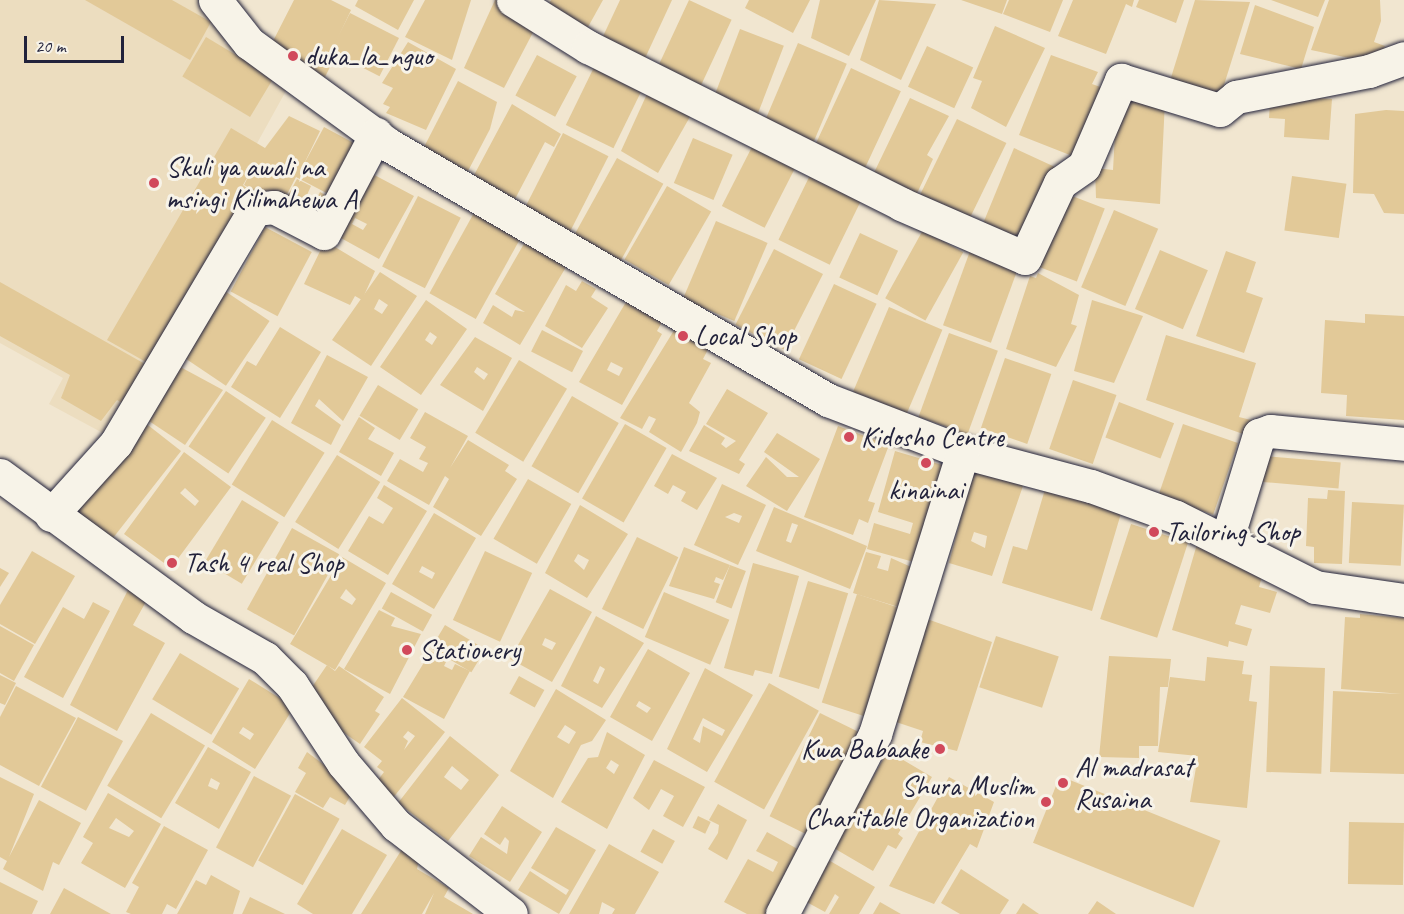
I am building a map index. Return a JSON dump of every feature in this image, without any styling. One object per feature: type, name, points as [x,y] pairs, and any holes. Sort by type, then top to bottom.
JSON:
[{"type":"street","points":[[215,0],[249,43],[376,134],[521,225],[828,400],[963,452],[1091,486],[1226,542],[1315,587],[1404,600]]},
{"type":"street","points":[[513,0],[588,47],[901,204],[1025,258],[1060,183],[1084,165],[1121,80],[1220,110],[1236,97],[1369,71],[1404,58]]},
{"type":"street","points":[[51,515],[116,443],[255,209],[274,207],[324,233],[376,134]]},
{"type":"street","points":[[1226,542],[1258,435],[1270,431],[1404,444]]},
{"type":"street","points":[[782,914],[875,734],[963,452]]},
{"type":"street","points":[[0,475],[51,515],[192,617],[265,658],[292,685],[343,763],[396,825],[511,914]]},
{"type":"shaded area","points":[[0,0],[204,0],[238,19],[224,43],[292,80],[235,183],[249,190],[112,438],[49,404],[63,378],[0,343]]},
{"type":"building","points":[[85,0],[172,0],[211,22],[190,60]]},
{"type":"building","points":[[294,0],[331,0],[351,10],[328,59],[333,61],[325,77],[270,47]]},
{"type":"building","points":[[358,0],[414,0],[398,30],[355,6]]},
{"type":"building","points":[[425,0],[471,0],[452,60],[405,37]]},
{"type":"building","points":[[495,0],[507,0],[540,19],[504,88],[464,68]]},
{"type":"building","points":[[551,0],[603,0],[588,27],[544,13]]},
{"type":"building","points":[[620,0],[672,0],[641,67],[598,47]]},
{"type":"building","points":[[689,0],[732,20],[698,92],[655,73]]},
{"type":"building","points":[[749,0],[810,0],[793,33],[745,8]]},
{"type":"building","points":[[820,0],[876,0],[849,56],[811,38]]},
{"type":"building","points":[[879,0],[936,4],[901,80],[860,60]]},
{"type":"building","points":[[961,0],[1007,0],[1002,14]]},
{"type":"building","points":[[1009,0],[1063,0],[1050,32],[1003,14]]},
{"type":"building","points":[[1073,0],[1134,0],[1132,7],[1126,4],[1106,54],[1058,36]]},
{"type":"building","points":[[1139,0],[1184,0],[1176,23],[1136,7]]},
{"type":"building","points":[[1195,0],[1250,2],[1219,101],[1169,84]]},
{"type":"building","points":[[1271,0],[1325,0],[1318,17]]},
{"type":"building","points":[[1329,0],[1380,0],[1381,21],[1374,42],[1385,46],[1378,64],[1311,50]]},
{"type":"building","points":[[1255,5],[1314,27],[1301,69],[1240,54]]},
{"type":"building","points":[[350,13],[399,38],[379,76],[330,51]]},
{"type":"building","points":[[995,26],[1045,48],[1006,127],[971,108],[982,81],[973,78]]},
{"type":"building","points":[[740,29],[784,46],[758,113],[714,96]]},
{"type":"building","points":[[206,37],[274,78],[250,117],[182,76]]},
{"type":"building","points":[[408,42],[456,69],[426,130],[386,113],[390,107],[383,104],[393,88],[382,83]]},
{"type":"building","points":[[798,43],[847,64],[812,145],[764,124]]},
{"type":"building","points":[[927,46],[973,68],[954,108],[908,87]]},
{"type":"building","points":[[537,55],[577,76],[555,117],[515,96]]},
{"type":"building","points":[[600,55],[648,78],[613,148],[566,125]]},
{"type":"building","points":[[1051,55],[1098,72],[1092,84],[1106,89],[1080,159],[1019,135]]},
{"type":"building","points":[[851,68],[901,91],[865,167],[816,144]]},
{"type":"building","points":[[458,81],[497,102],[490,129],[468,171],[423,149]]},
{"type":"building","points":[[652,83],[695,108],[658,173],[621,151]]},
{"type":"building","points":[[1287,96],[1332,99],[1329,140],[1284,137],[1285,119],[1269,118],[1270,102]]},
{"type":"building","points":[[910,98],[949,116],[927,155],[933,159],[913,202],[870,181]]},
{"type":"building","points":[[1117,98],[1165,101],[1160,204],[1096,198],[1095,168],[1113,170]]},
{"type":"building","points":[[512,104],[561,134],[554,147],[545,142],[515,199],[473,177]]},
{"type":"building","points":[[1386,110],[1404,111],[1404,214],[1384,213],[1374,194],[1353,193],[1355,114]]},
{"type":"building","points":[[289,116],[320,131],[303,166],[324,127],[363,148],[336,198],[296,177],[281,206],[244,185],[251,171],[243,185],[248,189],[146,362],[107,340],[231,128],[265,148]]},
{"type":"building","points":[[957,119],[1006,143],[966,226],[917,202]]},
{"type":"building","points":[[563,133],[608,156],[570,232],[524,209]]},
{"type":"building","points":[[693,138],[733,155],[713,200],[674,183]]},
{"type":"building","points":[[755,141],[798,163],[765,228],[722,206]]},
{"type":"building","points":[[1014,148],[1055,167],[1026,248],[982,226]]},
{"type":"building","points":[[617,158],[663,184],[620,262],[574,236]]},
{"type":"building","points":[[814,167],[865,192],[830,265],[778,240]]},
{"type":"building","points":[[365,170],[414,196],[379,259],[330,232]],"holes":[[[355,218],[367,224],[363,230],[352,224]]]},
{"type":"building","points":[[1292,176],[1346,184],[1339,238],[1284,230]]},
{"type":"building","points":[[297,179],[311,186],[307,195],[316,200],[320,192],[334,200],[321,228],[282,206]]},
{"type":"building","points":[[667,186],[711,211],[669,285],[624,260]]},
{"type":"building","points":[[1059,191],[1105,209],[1077,281],[1031,264]]},
{"type":"building","points":[[418,196],[461,218],[425,288],[382,266]]},
{"type":"building","points":[[1114,210],[1158,229],[1125,306],[1081,287]]},
{"type":"building","points":[[475,211],[521,237],[476,319],[429,293]]},
{"type":"building","points":[[716,221],[768,243],[734,321],[683,299]]},
{"type":"building","points":[[265,227],[312,252],[278,316],[231,291]]},
{"type":"building","points":[[923,230],[963,252],[925,321],[885,298]]},
{"type":"building","points":[[860,233],[898,251],[877,295],[839,277]]},
{"type":"building","points":[[325,241],[375,271],[362,300],[355,296],[350,305],[304,284]]},
{"type":"building","points":[[525,242],[566,267],[520,345],[483,323],[493,305],[512,317],[515,310],[525,312],[495,294]]},
{"type":"building","points":[[774,249],[823,274],[784,350],[735,325]]},
{"type":"building","points":[[1160,250],[1208,270],[1183,329],[1135,309]]},
{"type":"building","points":[[970,251],[1018,268],[991,343],[943,325]]},
{"type":"building","points":[[1226,251],[1256,262],[1246,292],[1263,298],[1244,353],[1196,336]]},
{"type":"building","points":[[380,272],[417,296],[371,366],[332,340]],"holes":[[[379,299],[388,305],[382,314],[374,309]]]},
{"type":"building","points":[[1038,273],[1079,295],[1071,324],[1077,326],[1056,367],[1006,349],[1030,276],[1036,278]]},
{"type":"building","points":[[582,281],[596,289],[591,297],[608,308],[582,348],[545,326],[566,285],[576,291]]},
{"type":"building","points":[[0,282],[145,364],[122,403],[117,400],[101,421],[61,398],[70,375],[0,336]]},
{"type":"building","points":[[834,284],[877,304],[842,379],[799,359]]},
{"type":"building","points":[[219,287],[270,321],[226,386],[175,352]]},
{"type":"building","points":[[426,300],[467,329],[421,395],[380,367]],"holes":[[[430,332],[437,337],[432,345],[425,340]]]},
{"type":"building","points":[[1092,300],[1143,316],[1114,383],[1074,371]]},
{"type":"building","points":[[626,302],[662,322],[657,331],[662,334],[622,405],[579,382]],"holes":[[[611,362],[623,368],[619,376],[607,370]]]},
{"type":"building","points":[[889,307],[942,330],[906,414],[853,392]]},
{"type":"building","points":[[1365,314],[1404,316],[1404,420],[1346,416],[1347,395],[1321,393],[1325,320],[1365,323]]},
{"type":"building","points":[[681,319],[714,338],[703,359],[711,363],[689,403],[700,412],[697,423],[681,452],[649,432],[656,419],[649,416],[642,429],[620,418]]},
{"type":"building","points":[[280,327],[321,352],[280,418],[231,387],[247,361],[256,366]]},
{"type":"building","points":[[542,330],[583,351],[572,372],[531,351]]},
{"type":"building","points":[[949,333],[998,351],[967,434],[919,417]]},
{"type":"building","points":[[1166,335],[1256,363],[1239,417],[1251,420],[1246,435],[1146,400]]},
{"type":"building","points":[[475,337],[512,358],[483,411],[440,385]],"holes":[[[477,367],[488,374],[484,380],[474,372]]]},
{"type":"building","points":[[327,355],[368,377],[343,421],[319,399],[315,406],[341,425],[331,445],[291,423]]},
{"type":"building","points":[[1005,358],[1051,374],[1027,444],[981,428]]},
{"type":"building","points":[[519,360],[567,389],[523,462],[475,433]]},
{"type":"building","points":[[173,363],[223,390],[185,445],[146,419]]},
{"type":"building","points":[[1073,380],[1116,395],[1093,464],[1049,449]]},
{"type":"building","points":[[378,385],[418,409],[400,440],[359,416]]},
{"type":"building","points":[[727,389],[768,413],[739,460],[745,464],[739,474],[689,451],[704,425],[725,438],[721,444],[726,448],[736,441],[706,424]]},
{"type":"building","points":[[226,391],[266,418],[228,473],[189,447]]},
{"type":"building","points":[[572,396],[619,423],[578,493],[532,466]]},
{"type":"building","points":[[1119,402],[1174,423],[1160,459],[1105,437]]},
{"type":"building","points":[[425,412],[468,436],[450,468],[468,440],[509,465],[505,471],[517,479],[481,536],[433,507],[449,479],[445,476],[429,505],[387,481],[400,459],[423,472],[428,463],[419,459],[426,447],[410,438]]},
{"type":"building","points":[[359,417],[375,428],[368,439],[394,453],[381,476],[339,452]]},
{"type":"building","points":[[272,420],[325,453],[284,517],[232,484]]},
{"type":"building","points":[[144,422],[181,451],[108,545],[71,516]]},
{"type":"building","points":[[625,424],[667,448],[624,522],[582,498]]},
{"type":"building","points":[[1183,424],[1238,443],[1213,515],[1158,496]]},
{"type":"building","points":[[838,426],[889,445],[868,501],[875,503],[868,523],[859,519],[853,535],[804,517]]},
{"type":"building","points":[[777,433],[820,459],[787,511],[746,486],[766,457],[787,477],[799,477],[764,452]]},
{"type":"building","points":[[895,451],[949,467],[921,564],[867,549],[874,523],[910,534],[913,523],[878,512]]},
{"type":"building","points":[[184,452],[231,487],[171,568],[124,534]],"holes":[[[185,488],[199,501],[195,506],[180,493]]]},
{"type":"building","points":[[672,454],[717,478],[697,510],[681,501],[686,492],[673,485],[668,494],[654,486]]},
{"type":"building","points":[[337,455],[380,482],[338,549],[295,522]]},
{"type":"building","points":[[1265,456],[1341,463],[1338,489],[1263,482]]},
{"type":"building","points":[[974,468],[1024,483],[992,576],[949,563]],"holes":[[[974,532],[987,536],[985,548],[971,541]]]},
{"type":"building","points":[[528,479],[571,504],[537,564],[494,539]]},
{"type":"building","points":[[722,484],[766,505],[738,565],[694,545]],"holes":[[[734,513],[742,516],[739,523],[725,517]]]},
{"type":"building","points":[[384,485],[427,511],[388,575],[348,551],[369,516],[383,524],[393,508],[377,498]]},
{"type":"building","points":[[1046,486],[1122,510],[1092,611],[1002,583],[1013,546],[1027,550]]},
{"type":"building","points":[[1328,490],[1345,491],[1342,564],[1314,563],[1314,547],[1306,546],[1308,498],[1327,499]]},
{"type":"building","points":[[242,500],[279,522],[242,584],[205,562]]},
{"type":"building","points":[[1352,502],[1404,505],[1401,566],[1349,563]]},
{"type":"building","points":[[580,505],[628,534],[587,598],[545,573]],"holes":[[[578,554],[589,560],[584,570],[574,561]]]},
{"type":"building","points":[[774,507],[867,546],[850,589],[756,551]],"holes":[[[792,523],[798,525],[791,543],[786,541]]]},
{"type":"building","points":[[434,513],[476,538],[434,609],[392,584]],"holes":[[[422,566],[435,573],[432,579],[419,572]]]},
{"type":"building","points":[[1131,524],[1188,543],[1157,638],[1100,619]]},
{"type":"building","points":[[292,528],[339,554],[294,636],[247,609]]},
{"type":"building","points":[[637,537],[678,557],[643,629],[602,609]]},
{"type":"building","points":[[1197,544],[1264,570],[1259,587],[1277,592],[1270,613],[1241,605],[1235,624],[1252,629],[1247,646],[1229,641],[1228,647],[1172,630]]},
{"type":"building","points":[[684,547],[730,565],[723,580],[716,577],[714,582],[720,584],[714,599],[669,586]]},
{"type":"building","points":[[32,551],[75,576],[35,644],[0,624],[0,605]]},
{"type":"building","points":[[485,551],[532,573],[500,642],[453,620]]},
{"type":"building","points":[[866,552],[881,556],[877,568],[888,571],[891,558],[918,570],[905,609],[853,593]]},
{"type":"building","points":[[342,557],[386,583],[335,670],[290,644]],"holes":[[[346,589],[356,599],[352,605],[340,598]]]},
{"type":"building","points":[[753,563],[799,576],[772,674],[755,670],[753,676],[724,668]]},
{"type":"building","points":[[730,565],[746,571],[732,608],[716,602]]},
{"type":"building","points":[[0,568],[9,573],[0,587]]},
{"type":"building","points":[[808,581],[848,593],[819,689],[779,677]]},
{"type":"building","points":[[129,588],[148,598],[133,625],[165,643],[117,731],[70,705]]},
{"type":"building","points":[[550,589],[592,612],[552,682],[510,659]],"holes":[[[545,638],[556,643],[552,650],[542,645]]]},
{"type":"building","points":[[391,592],[432,615],[423,631],[382,609]]},
{"type":"building","points":[[664,592],[729,620],[710,665],[645,637]]},
{"type":"building","points":[[857,594],[908,611],[873,719],[822,702]]},
{"type":"building","points":[[93,602],[110,611],[63,698],[24,677],[63,607],[84,619]]},
{"type":"building","points":[[379,610],[395,618],[391,626],[421,634],[390,694],[344,669]]},
{"type":"building","points":[[1360,614],[1404,618],[1404,774],[1330,772],[1333,691],[1402,694],[1341,689],[1345,617],[1360,618]]},
{"type":"building","points":[[596,616],[644,643],[602,708],[561,686]],"holes":[[[600,666],[605,669],[598,684],[593,681]]]},
{"type":"building","points":[[927,619],[992,642],[957,751],[920,742],[923,731],[893,721]]},
{"type":"building","points":[[445,625],[485,649],[471,672],[431,648]]},
{"type":"building","points":[[0,626],[34,645],[14,681],[0,673]]},
{"type":"building","points":[[996,636],[1059,656],[1042,708],[979,687]]},
{"type":"building","points":[[648,649],[690,673],[652,741],[610,717]],"holes":[[[639,701],[651,708],[647,713],[636,706]]]},
{"type":"building","points":[[431,651],[447,660],[444,666],[452,670],[455,664],[470,671],[444,719],[403,697]]},
{"type":"building","points":[[180,653],[239,689],[211,735],[152,699]]},
{"type":"building","points":[[1109,656],[1171,659],[1168,687],[1160,687],[1158,746],[1139,746],[1139,758],[1099,757]]},
{"type":"building","points":[[1207,657],[1244,661],[1242,674],[1252,675],[1249,701],[1257,702],[1247,808],[1190,802],[1198,756],[1158,752],[1170,677],[1205,681]]},
{"type":"building","points":[[327,665],[335,671],[339,666],[384,697],[375,711],[380,714],[360,744],[301,703]]},
{"type":"building","points":[[1270,666],[1325,668],[1321,774],[1266,772]]},
{"type":"building","points":[[705,668],[753,695],[707,772],[667,749]],"holes":[[[703,718],[725,730],[722,736],[703,726],[700,743],[693,739]]]},
{"type":"building","points":[[0,675],[16,683],[5,705],[0,703]]},
{"type":"building","points":[[519,676],[544,690],[535,708],[509,693]]},
{"type":"building","points":[[249,679],[294,707],[255,769],[212,742]],"holes":[[[243,727],[254,734],[250,740],[239,733]]]},
{"type":"building","points":[[769,683],[819,711],[764,809],[714,782]]},
{"type":"building","points":[[16,686],[76,718],[39,786],[0,765],[0,717]]},
{"type":"building","points":[[556,689],[606,720],[592,741],[581,745],[553,798],[510,771]],"holes":[[[565,725],[576,732],[569,744],[557,737]]]},
{"type":"building","points":[[402,698],[445,732],[393,798],[375,784],[384,772],[377,767],[382,761],[364,747]],"holes":[[[408,731],[415,736],[404,750],[408,741],[403,737]]]},
{"type":"building","points":[[151,713],[205,745],[161,818],[107,786]]},
{"type":"building","points":[[820,713],[865,735],[815,838],[770,816]]},
{"type":"building","points":[[78,717],[123,741],[86,811],[41,787]]},
{"type":"building","points":[[607,732],[645,755],[607,829],[561,802],[588,758],[598,757]],"holes":[[[611,760],[619,765],[614,774],[606,768]]]},
{"type":"building","points":[[450,736],[499,775],[448,841],[398,803]],"holes":[[[452,766],[469,780],[461,790],[444,777]]]},
{"type":"building","points":[[208,747],[251,772],[219,829],[175,803]],"holes":[[[211,778],[220,783],[217,790],[208,786]]]},
{"type":"building","points":[[888,751],[932,777],[898,834],[903,838],[896,849],[888,845],[873,871],[832,847]]},
{"type":"building","points":[[307,752],[355,788],[345,805],[330,797],[323,808],[295,792],[306,773],[298,768]]},
{"type":"building","points":[[654,760],[705,787],[683,827],[663,816],[674,796],[661,789],[649,810],[633,798]]},
{"type":"building","points":[[254,776],[291,796],[253,867],[216,848]]},
{"type":"building","points":[[1060,776],[1220,841],[1193,908],[1033,843]]},
{"type":"building","points":[[0,777],[34,794],[9,857],[39,800],[81,823],[59,865],[53,862],[43,891],[3,869],[7,861],[0,857]]},
{"type":"building","points":[[949,777],[994,802],[977,848],[970,844],[934,904],[889,886]]},
{"type":"building","points":[[108,793],[161,824],[125,888],[81,863],[93,843],[83,837]],"holes":[[[116,818],[134,831],[129,837],[109,828]]]},
{"type":"building","points":[[295,794],[340,819],[303,885],[258,860]]},
{"type":"building","points":[[718,804],[747,820],[727,860],[708,849],[718,833],[719,825],[709,820]]},
{"type":"building","points":[[502,806],[542,832],[510,882],[469,856],[481,837],[507,854],[509,841],[505,837],[500,845],[484,834]]},
{"type":"building","points":[[698,816],[711,822],[705,834],[693,828]]},
{"type":"building","points":[[1349,822],[1404,823],[1403,885],[1348,884]]},
{"type":"building","points":[[164,826],[208,850],[176,909],[167,904],[162,914],[126,912],[139,887],[132,883]]},
{"type":"building","points":[[556,827],[596,850],[559,914],[518,890],[530,871],[566,895],[569,890],[531,868]]},
{"type":"building","points":[[342,829],[387,855],[352,914],[313,914],[297,904]]},
{"type":"building","points":[[653,829],[675,841],[662,864],[640,852]]},
{"type":"building","points":[[767,832],[803,852],[772,914],[747,914],[724,902],[748,859],[773,872],[778,862],[756,851]]},
{"type":"building","points":[[609,844],[659,872],[635,914],[612,914],[615,909],[602,902],[599,914],[569,914]]},
{"type":"building","points":[[404,846],[420,855],[417,869],[449,888],[444,897],[473,914],[425,914],[434,893],[422,914],[361,914]]},
{"type":"building","points":[[825,858],[875,887],[859,914],[829,914],[839,897],[835,894],[825,912],[801,899]]},
{"type":"building","points":[[961,869],[1009,900],[1000,914],[960,914],[941,903]]},
{"type":"building","points":[[211,875],[240,891],[233,914],[177,914],[196,880],[206,885]]},
{"type":"building","points":[[0,882],[38,901],[32,914],[0,914]]},
{"type":"building","points":[[64,888],[111,914],[50,914]]},
{"type":"building","points":[[250,897],[285,914],[242,914]]},
{"type":"building","points":[[1097,901],[1116,914],[1088,914]]},
{"type":"building","points":[[880,902],[901,914],[873,914]]},
{"type":"building","points":[[1023,903],[1039,914],[1016,914]]},
{"type":"place","name":"duka_la_nguo","points":[[293,56]]},
{"type":"place","name":"Skuli ya awali na msingi Kilimahewa A","points":[[154,183]]},
{"type":"place","name":"Local Shop","points":[[683,336]]},
{"type":"place","name":"Kidosho Centre","points":[[849,437]]},
{"type":"place","name":"kinainai","points":[[926,463]]},
{"type":"place","name":"Tailoring Shop","points":[[1154,532]]},
{"type":"place","name":"Tash 4 real Shop","points":[[172,563]]},
{"type":"place","name":"Stationery","points":[[407,650]]},
{"type":"place","name":"Kwa Babaake","points":[[940,749]]},
{"type":"place","name":"Al madrasat Rusaina","points":[[1063,783]]},
{"type":"place","name":"Shura Muslim Charitable Organization","points":[[1046,802]]}]
